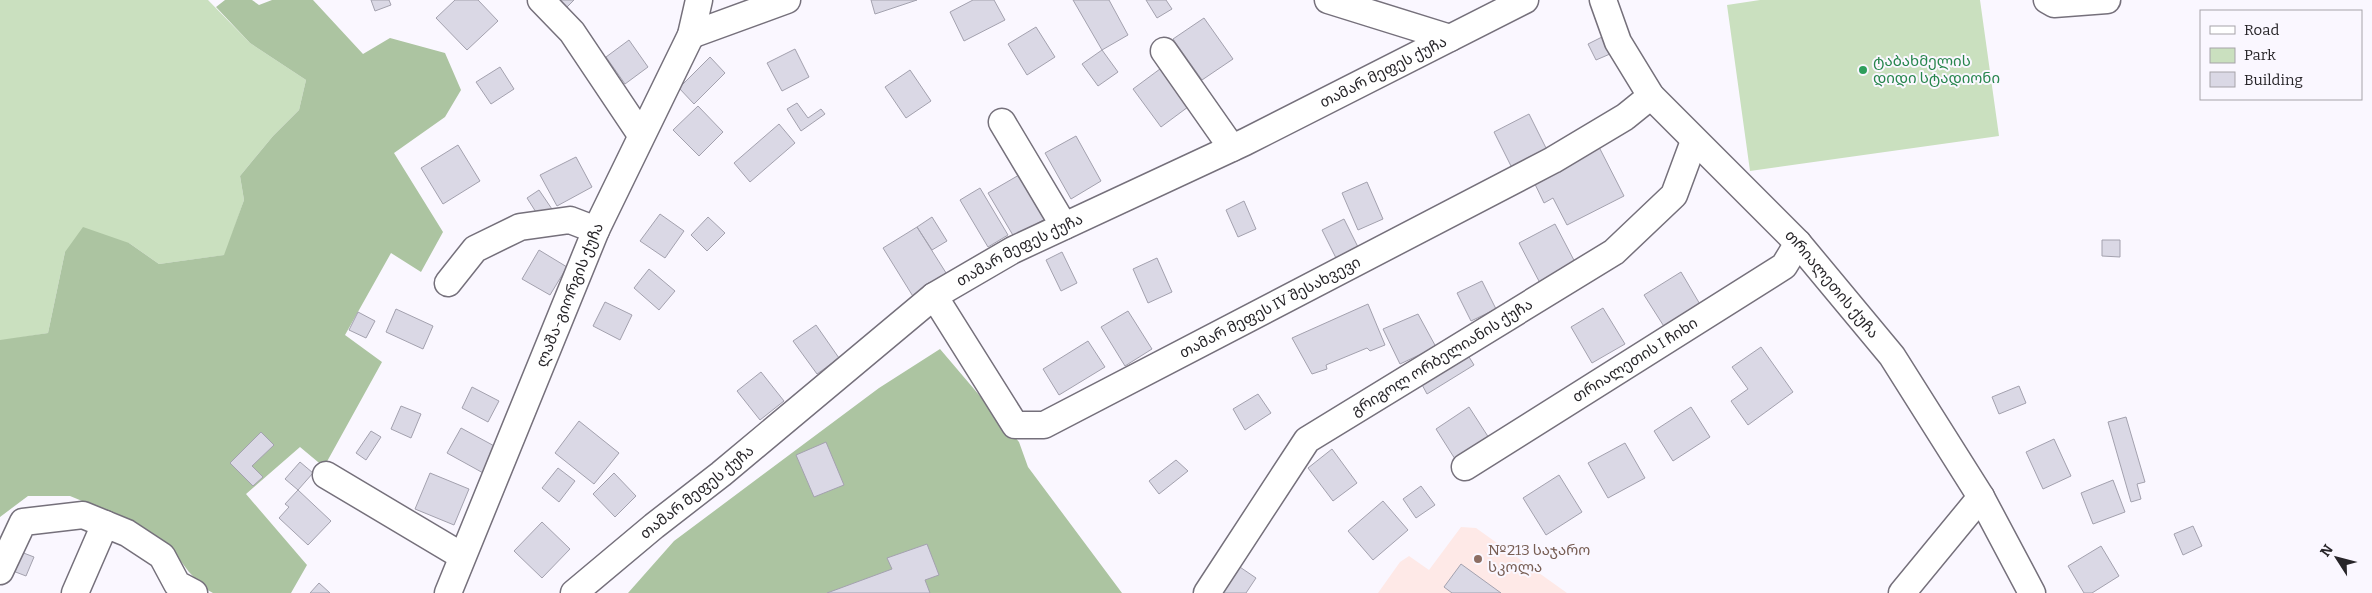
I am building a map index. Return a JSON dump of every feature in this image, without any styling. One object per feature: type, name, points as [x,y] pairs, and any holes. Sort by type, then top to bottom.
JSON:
[{"type":"street","points":[[541,0],[572,32],[641,136]]},
{"type":"street","name":"ლაშა-გიორგის ქუჩა","points":[[448,593],[596,230],[691,34],[699,0]]},
{"type":"street","points":[[691,34],[787,0]]},
{"type":"street","points":[[1328,0],[1450,38]]},
{"type":"street","name":"თამარ მეფეს ქუჩა","points":[[574,593],[654,526],[721,474],[934,296],[1013,250],[1232,148],[1525,0]]},
{"type":"street","name":"თრიალეთის ქუჩა","points":[[1603,0],[1618,42],[1651,96],[1798,244],[1892,356],[1980,497],[2032,593]]},
{"type":"street","points":[[2047,0],[2054,4],[2107,0]]},
{"type":"street","points":[[1164,51],[1232,148]]},
{"type":"street","name":"თამარ მეფეს IV შესახვევი","points":[[934,296],[1015,425],[1044,425],[1553,160],[1625,117],[1651,96]]},
{"type":"street","points":[[1002,122],[1064,226]]},
{"type":"street","name":"გრიგოლ ორბელიანის ქუჩა","points":[[1207,593],[1307,440],[1614,252],[1674,195],[1694,141]]},
{"type":"street","points":[[448,283],[475,249],[520,227],[570,220],[596,230]]},
{"type":"street","name":"თრიალეთის I ჩიხი","points":[[1465,467],[1784,266],[1798,244]]},
{"type":"street","points":[[326,474],[462,556]]},
{"type":"street","points":[[1902,593],[1980,497]]},
{"type":"street","points":[[0,571],[23,522],[83,515],[126,533],[162,556],[181,590]]},
{"type":"street","points":[[75,593],[105,524]]},
{"type":"shaded area","name":"№213 საჯარო სკოლა","points":[[1461,527],[1476,528],[1567,593],[1378,593],[1400,562],[1409,556],[1429,570]]},
{"type":"green space","points":[[0,0],[208,0],[250,43],[306,80],[299,110],[273,136],[240,176],[244,200],[225,255],[159,264],[129,243],[65,252],[48,333],[0,341]]},
{"type":"green space","points":[[225,0],[252,0],[259,5],[272,0],[313,0],[363,54],[390,38],[445,53],[461,90],[445,117],[394,153],[443,232],[421,272],[391,253],[345,335],[382,362],[324,467],[300,447],[246,494],[307,565],[291,593],[213,593],[204,588],[189,572],[170,547],[126,519],[70,496],[28,496],[0,517],[0,340],[48,333],[65,252],[83,227],[129,243],[159,264],[224,255],[244,200],[240,176],[273,136],[299,110],[306,80],[250,43],[216,7]]},
{"type":"green space","name":"ტაბახმელის დიდი სტადიონი","points":[[1760,0],[1980,0],[1999,136],[1750,171],[1727,5]]},
{"type":"green space","points":[[940,349],[1019,442],[1028,467],[1122,593],[628,593],[674,541],[879,388]]},
{"type":"building","points":[[371,0],[389,0],[391,5],[375,11]]},
{"type":"building","points":[[455,0],[478,0],[498,21],[467,50],[436,18]]},
{"type":"building","points":[[558,0],[574,0],[566,8]]},
{"type":"building","points":[[871,0],[917,0],[875,14]]},
{"type":"building","points":[[973,0],[994,0],[1005,20],[964,41],[950,12]]},
{"type":"building","points":[[1073,0],[1109,0],[1128,35],[1102,50]]},
{"type":"building","points":[[1146,0],[1166,0],[1172,9],[1157,18]]},
{"type":"building","points":[[1204,18],[1233,59],[1202,80],[1173,39]]},
{"type":"building","points":[[1036,27],[1055,57],[1027,75],[1008,44]]},
{"type":"building","points":[[1602,37],[1610,54],[1596,60],[1588,44]]},
{"type":"building","points":[[629,40],[648,67],[625,84],[606,57]]},
{"type":"building","points":[[795,49],[809,77],[782,91],[767,63]]},
{"type":"building","points":[[1102,50],[1118,72],[1098,86],[1082,64]]},
{"type":"building","points":[[710,57],[725,73],[694,104],[679,88]]},
{"type":"building","points":[[1164,66],[1192,104],[1161,127],[1133,89]]},
{"type":"building","points":[[500,67],[514,89],[491,104],[476,82]]},
{"type":"building","points":[[910,70],[931,101],[906,118],[885,87]]},
{"type":"building","points":[[797,103],[808,118],[821,109],[825,114],[801,131],[787,109]]},
{"type":"building","points":[[698,106],[723,132],[699,156],[673,130]]},
{"type":"building","points":[[1529,114],[1549,154],[1514,172],[1494,132]]},
{"type":"building","points":[[779,124],[795,143],[750,182],[734,163]]},
{"type":"building","points":[[1076,136],[1101,181],[1071,199],[1045,153]]},
{"type":"building","points":[[458,145],[480,181],[443,204],[421,168]]},
{"type":"building","points":[[1599,147],[1624,196],[1567,225],[1553,198],[1544,203],[1533,180]]},
{"type":"building","points":[[576,157],[592,187],[557,206],[540,175]]},
{"type":"building","points":[[1019,175],[1045,219],[1014,237],[988,193]]},
{"type":"building","points":[[1367,182],[1383,219],[1358,230],[1342,193]]},
{"type":"building","points":[[980,188],[1008,235],[988,247],[960,200]]},
{"type":"building","points":[[539,190],[554,212],[541,220],[527,198]]},
{"type":"building","points":[[1244,201],[1256,229],[1238,237],[1226,210]]},
{"type":"building","points":[[660,214],[684,231],[665,258],[640,241]]},
{"type":"building","points":[[708,217],[725,233],[707,251],[691,235]]},
{"type":"building","points":[[932,217],[947,241],[932,250],[917,227]]},
{"type":"building","points":[[1344,219],[1358,247],[1336,258],[1322,230]]},
{"type":"building","points":[[1555,224],[1576,264],[1540,283],[1519,243]]},
{"type":"building","points":[[917,227],[948,276],[914,298],[883,248]]},
{"type":"building","points":[[2102,240],[2120,240],[2120,257],[2102,256]]},
{"type":"building","points":[[539,250],[567,267],[550,295],[522,279]]},
{"type":"building","points":[[1062,252],[1077,283],[1061,291],[1046,260]]},
{"type":"building","points":[[1157,258],[1172,292],[1148,303],[1133,269]]},
{"type":"building","points":[[649,269],[675,291],[659,310],[634,288]]},
{"type":"building","points":[[1681,272],[1701,306],[1665,328],[1644,295]]},
{"type":"building","points":[[1482,281],[1496,309],[1471,321],[1457,293]]},
{"type":"building","points":[[605,302],[632,315],[620,340],[593,326]]},
{"type":"building","points":[[1368,304],[1385,345],[1370,351],[1367,348],[1326,365],[1327,369],[1312,374],[1292,338]]},
{"type":"building","points":[[1603,308],[1625,344],[1592,363],[1571,327]]},
{"type":"building","points":[[396,309],[433,326],[423,349],[386,332]]},
{"type":"building","points":[[1128,311],[1152,349],[1125,366],[1101,327]]},
{"type":"building","points":[[358,312],[375,321],[366,338],[349,330]]},
{"type":"building","points":[[1418,314],[1436,347],[1400,364],[1383,329]]},
{"type":"building","points":[[816,325],[839,358],[817,374],[793,341]]},
{"type":"building","points":[[1088,341],[1105,367],[1059,395],[1043,369]]},
{"type":"building","points":[[1761,347],[1793,392],[1748,425],[1731,401],[1748,389],[1732,367]]},
{"type":"building","points":[[1466,352],[1474,365],[1427,394],[1420,381]]},
{"type":"building","points":[[761,372],[784,401],[760,420],[737,391]]},
{"type":"building","points":[[2019,386],[2026,403],[1999,414],[1992,397]]},
{"type":"building","points":[[472,387],[499,401],[488,422],[462,408]]},
{"type":"building","points":[[1258,394],[1271,413],[1245,430],[1233,409]]},
{"type":"building","points":[[401,406],[421,414],[411,438],[391,429]]},
{"type":"building","points":[[1469,407],[1489,438],[1455,459],[1436,429]]},
{"type":"building","points":[[1691,407],[1710,437],[1673,461],[1654,431]]},
{"type":"building","points":[[2126,417],[2145,482],[2137,484],[2141,499],[2131,502],[2108,422]]},
{"type":"building","points":[[579,421],[619,453],[594,484],[555,453]]},
{"type":"building","points":[[461,428],[498,448],[485,474],[447,453]]},
{"type":"building","points":[[371,431],[381,437],[366,460],[356,453]]},
{"type":"building","points":[[261,432],[274,445],[252,466],[263,477],[253,486],[230,463]]},
{"type":"building","points":[[2054,439],[2071,476],[2043,489],[2026,452]]},
{"type":"building","points":[[826,442],[844,485],[814,497],[796,455]]},
{"type":"building","points":[[1625,443],[1645,478],[1608,498],[1588,463]]},
{"type":"building","points":[[1332,449],[1357,483],[1333,501],[1308,468]]},
{"type":"building","points":[[1176,460],[1188,471],[1159,494],[1149,481]]},
{"type":"building","points":[[300,462],[313,473],[298,490],[285,479]]},
{"type":"building","points":[[558,468],[575,481],[559,502],[542,488]]},
{"type":"building","points":[[430,473],[469,489],[454,525],[415,509]]},
{"type":"building","points":[[614,473],[636,496],[615,517],[593,494]]},
{"type":"building","points":[[1559,475],[1582,512],[1546,535],[1523,498]]},
{"type":"building","points":[[2113,480],[2125,512],[2093,524],[2081,493]]},
{"type":"building","points":[[1421,486],[1435,505],[1416,518],[1403,499]]},
{"type":"building","points":[[298,490],[331,521],[308,545],[279,518],[289,507],[285,504]]},
{"type":"building","points":[[1383,501],[1408,530],[1373,560],[1348,531]]},
{"type":"building","points":[[542,522],[570,549],[542,578],[514,551]]},
{"type":"building","points":[[2193,526],[2202,546],[2183,555],[2174,534]]},
{"type":"building","points":[[927,544],[939,575],[925,580],[930,593],[827,593],[892,569],[887,558]]},
{"type":"building","points":[[2101,546],[2119,576],[2092,593],[2084,593],[2068,566]]},
{"type":"building","points":[[21,552],[34,557],[26,576],[13,571]]},
{"type":"building","points":[[1234,563],[1256,578],[1246,593],[1214,593]]},
{"type":"building","points":[[1461,564],[1501,593],[1452,593],[1444,587]]},
{"type":"building","points":[[319,583],[330,593],[310,593]]},
{"type":"place","name":"ტაბახმელის დიდი სტადიონი","points":[[1863,70]]},
{"type":"place","name":"№213 საჯარო სკოლა","points":[[1478,559]]}]
